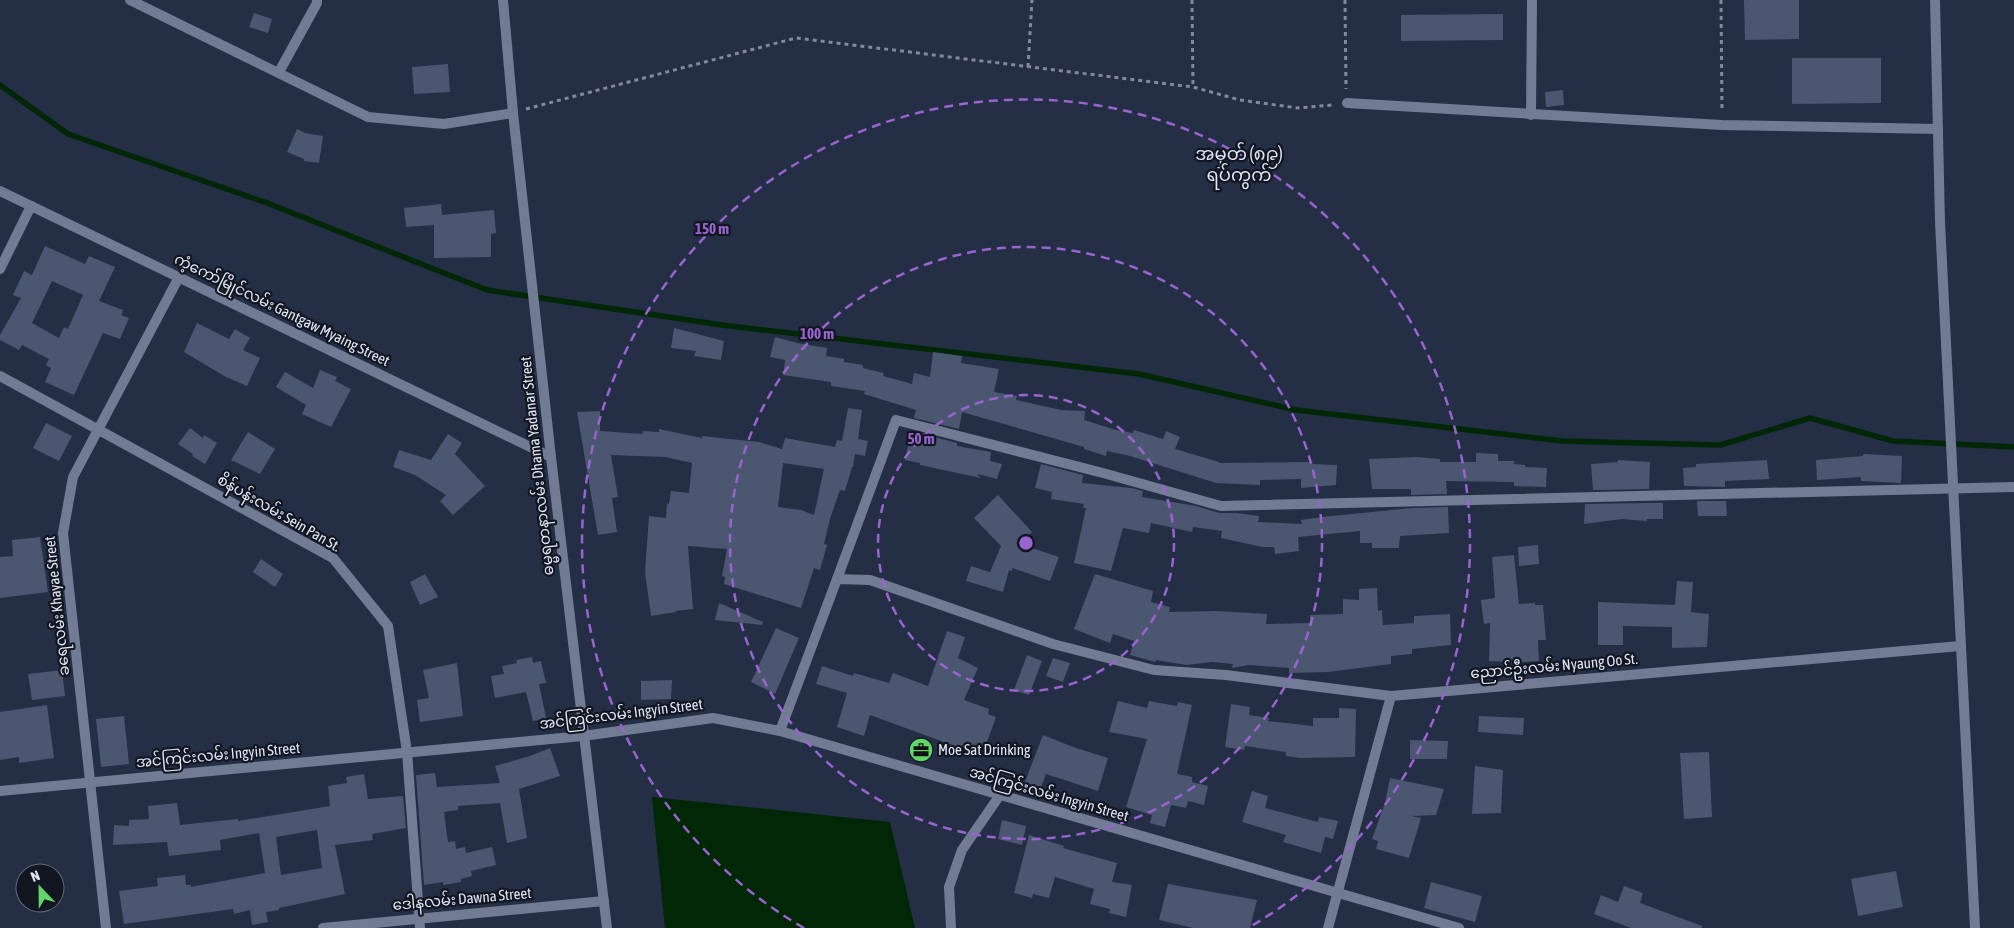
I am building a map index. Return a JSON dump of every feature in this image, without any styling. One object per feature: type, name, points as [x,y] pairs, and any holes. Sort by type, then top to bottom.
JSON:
[{"type":"street","points":[[130,0],[368,117],[444,124],[513,113]]},
{"type":"street","points":[[279,72],[317,0]]},
{"type":"street","name":"ဓမ္မရတနာလမ်း Dhama Yadanar Street","points":[[503,0],[513,113],[551,457],[607,928]]},
{"type":"street","points":[[1531,115],[1532,0]]},
{"type":"street","points":[[1935,0],[1940,222],[1975,928]]},
{"type":"street","points":[[1346,103],[1722,125],[1938,129]]},
{"type":"street","name":"ကံ့ကော်မြိုင်လမ်း Gantgaw Myaing Street","points":[[0,191],[551,457]]},
{"type":"street","points":[[0,269],[32,206]]},
{"type":"street","name":"ခရေလမ်း Khayae Street","points":[[106,928],[64,534],[73,477],[179,277]]},
{"type":"street","name":"စိန်ပန်းလမ်း Sein Pan St.","points":[[0,376],[333,558],[388,626],[407,752],[420,923]]},
{"type":"street","points":[[780,731],[896,420],[1103,472],[1221,506],[2014,488]]},
{"type":"street","name":"ညောင်ဦးလမ်း Nyaung Oo St.","points":[[837,579],[870,580],[1052,644],[1154,670],[1226,675],[1391,696],[1960,646]]},
{"type":"street","points":[[1328,928],[1391,696]]},
{"type":"street","name":"အင်ကြင်းလမ်း Ingyin Street","points":[[0,791],[583,736],[713,718],[780,731],[1459,928]]},
{"type":"street","points":[[951,928],[949,887],[962,850],[1000,795]]},
{"type":"street","name":"ဒေါနလမ်း Dawna Street","points":[[323,928],[420,923],[604,901]]},
{"type":"path","points":[[1028,67],[1032,0]]},
{"type":"path","points":[[1192,0],[1193,87]]},
{"type":"path","points":[[513,113],[796,38],[1193,87],[1240,100],[1298,108],[1346,103],[1345,0]]},
{"type":"path","points":[[1722,0],[1722,125]]},
{"type":"shaded area","points":[[652,797],[890,822],[915,928],[665,928]]},
{"type":"building","points":[[1744,0],[1799,0],[1799,39],[1745,40]]},
{"type":"building","points":[[254,13],[272,19],[268,33],[249,27]]},
{"type":"building","points":[[1503,14],[1503,40],[1401,41],[1401,15]]},
{"type":"building","points":[[1792,58],[1881,58],[1881,103],[1792,104]]},
{"type":"building","points":[[448,64],[450,92],[414,94],[412,67]]},
{"type":"building","points":[[1563,90],[1564,105],[1546,107],[1545,92]]},
{"type":"building","points":[[297,129],[305,133],[323,136],[319,163],[304,161],[304,159],[287,152]]},
{"type":"building","points":[[441,204],[442,215],[494,210],[496,233],[491,234],[491,257],[434,258],[434,225],[406,227],[404,208]]},
{"type":"building","points":[[45,246],[85,264],[89,256],[115,267],[99,301],[123,310],[121,315],[129,318],[120,339],[103,333],[74,395],[45,382],[51,368],[46,365],[49,359],[22,345],[19,350],[0,340],[0,335],[21,298],[13,295],[24,271],[32,275]],"holes":[[[52,281],[83,295],[68,329],[64,327],[59,338],[32,323]]]},
{"type":"building","points":[[197,323],[229,339],[235,329],[250,338],[243,350],[260,358],[247,386],[226,377],[184,352]]},
{"type":"building","points":[[674,328],[724,341],[721,360],[694,356],[696,351],[671,348]]},
{"type":"building","points":[[775,337],[827,348],[826,356],[844,359],[844,362],[863,365],[863,368],[884,373],[883,376],[912,384],[914,373],[930,377],[933,352],[962,356],[961,363],[999,369],[994,392],[1017,396],[1016,400],[1061,410],[1085,411],[1084,420],[1116,430],[1133,433],[1134,430],[1163,439],[1166,431],[1180,437],[1175,449],[1219,463],[1311,462],[1311,464],[1337,465],[1336,485],[1301,488],[1301,479],[1260,480],[1260,485],[1216,483],[1130,456],[1107,451],[1106,456],[1084,449],[1084,447],[962,412],[959,429],[914,418],[916,410],[864,394],[865,391],[831,386],[831,382],[783,375],[785,360],[770,357]]},
{"type":"building","points":[[320,370],[337,377],[335,381],[351,389],[331,427],[302,414],[306,405],[276,387],[285,372],[313,388]]},
{"type":"building","points":[[848,408],[862,410],[858,439],[868,441],[865,456],[855,454],[845,491],[840,490],[830,519],[824,544],[827,545],[820,570],[814,568],[801,608],[724,584],[725,577],[722,576],[727,549],[688,546],[693,609],[651,616],[645,572],[649,516],[666,518],[667,503],[669,504],[671,491],[689,493],[692,463],[665,457],[611,455],[618,497],[612,498],[617,532],[598,535],[577,412],[600,411],[600,431],[642,434],[643,431],[659,432],[659,429],[702,438],[702,436],[759,442],[782,449],[785,438],[835,447],[837,440],[842,441]],"holes":[[[783,463],[824,469],[814,515],[801,510],[778,507]]]},
{"type":"building","points":[[46,423],[72,436],[59,461],[33,448]]},
{"type":"building","points":[[190,428],[203,438],[204,435],[217,443],[205,464],[178,444]]},
{"type":"building","points":[[911,431],[957,443],[957,446],[991,452],[990,461],[1002,464],[997,479],[977,474],[981,478],[905,460]]},
{"type":"building","points":[[248,432],[275,449],[260,474],[231,460]]},
{"type":"building","points":[[448,434],[462,443],[455,454],[485,486],[453,515],[440,501],[446,495],[415,475],[393,467],[399,450],[431,460]]},
{"type":"building","points":[[1476,453],[1498,454],[1498,461],[1514,461],[1514,464],[1525,465],[1525,467],[1547,468],[1546,487],[1514,486],[1514,482],[1446,481],[1447,494],[1411,495],[1411,489],[1372,489],[1369,459],[1417,457],[1440,459],[1440,462],[1476,462]]},
{"type":"building","points":[[1863,454],[1902,456],[1901,483],[1861,481],[1861,477],[1817,480],[1816,460],[1863,456]]},
{"type":"building","points":[[1618,460],[1650,462],[1649,489],[1593,490],[1591,464],[1618,462]]},
{"type":"building","points":[[1767,460],[1769,479],[1725,481],[1725,487],[1684,486],[1683,468],[1696,467],[1696,464]]},
{"type":"building","points":[[1041,464],[1083,475],[1082,483],[1131,488],[1143,491],[1142,497],[1196,506],[1219,513],[1259,516],[1258,522],[1302,524],[1301,520],[1322,517],[1412,508],[1448,507],[1449,533],[1400,536],[1399,548],[1372,548],[1372,543],[1360,543],[1360,531],[1298,537],[1299,551],[1275,554],[1274,547],[1262,547],[1221,538],[1222,531],[1193,527],[1192,532],[1151,523],[1149,533],[1123,528],[1111,571],[1074,563],[1086,508],[1083,508],[1084,504],[1051,499],[1052,492],[1035,488]]},
{"type":"building","points":[[998,495],[1032,532],[1020,544],[1059,557],[1050,581],[1012,568],[1012,571],[1009,570],[1003,592],[966,581],[971,566],[990,572],[1001,546],[974,518]]},
{"type":"building","points":[[1697,501],[1726,501],[1727,516],[1698,516]]},
{"type":"building","points":[[1663,503],[1663,519],[1647,519],[1647,521],[1622,519],[1584,524],[1585,504]]},
{"type":"building","points":[[40,537],[48,592],[0,598],[0,557],[13,556],[12,540]]},
{"type":"building","points":[[1538,545],[1539,564],[1519,566],[1518,547]]},
{"type":"building","points":[[1514,555],[1519,604],[1535,603],[1535,605],[1543,605],[1546,640],[1538,640],[1539,661],[1509,663],[1489,661],[1490,623],[1484,624],[1481,600],[1495,598],[1492,557]]},
{"type":"building","points":[[261,559],[283,574],[275,587],[253,572]]},
{"type":"building","points":[[425,574],[438,597],[420,605],[410,582]]},
{"type":"building","points":[[1095,574],[1153,591],[1151,602],[1170,607],[1169,612],[1216,611],[1267,614],[1266,624],[1310,623],[1310,615],[1343,614],[1343,599],[1359,600],[1359,589],[1377,588],[1378,611],[1382,610],[1383,625],[1414,623],[1414,616],[1450,614],[1451,645],[1412,649],[1412,654],[1391,656],[1391,664],[1328,672],[1289,673],[1289,668],[1249,665],[1232,668],[1233,664],[1212,662],[1186,665],[1156,660],[1155,662],[1130,655],[1134,641],[1113,634],[1110,643],[1074,629]]},
{"type":"building","points":[[1677,581],[1693,582],[1691,612],[1709,614],[1707,647],[1672,648],[1672,627],[1623,626],[1623,645],[1598,645],[1598,602],[1675,605]]},
{"type":"building","points":[[719,603],[763,622],[762,625],[715,620]]},
{"type":"building","points":[[776,628],[799,638],[775,694],[751,682]]},
{"type":"building","points":[[947,631],[965,637],[958,658],[978,668],[964,700],[989,709],[988,714],[996,717],[982,756],[870,715],[864,736],[837,727],[847,693],[816,684],[822,666],[853,676],[854,673],[889,683],[893,673],[928,686]]},
{"type":"building","points":[[1027,655],[1042,661],[1029,695],[1014,690]]},
{"type":"building","points":[[532,657],[533,663],[541,661],[546,683],[539,684],[546,718],[533,721],[526,692],[495,698],[491,676],[504,674],[502,666],[517,663],[516,660]]},
{"type":"building","points":[[1053,658],[1070,663],[1063,682],[1046,676]]},
{"type":"building","points":[[457,663],[463,716],[420,722],[417,700],[429,698],[423,670]]},
{"type":"building","points":[[62,670],[65,696],[32,700],[28,674]]},
{"type":"building","points":[[672,680],[671,699],[641,700],[641,681]]},
{"type":"building","points":[[1118,701],[1147,708],[1149,701],[1177,706],[1178,702],[1192,705],[1177,774],[1192,777],[1192,782],[1208,786],[1204,805],[1188,801],[1186,808],[1171,805],[1165,827],[1150,823],[1152,815],[1126,807],[1147,739],[1109,732]]},
{"type":"building","points":[[1231,704],[1250,707],[1249,715],[1269,718],[1268,721],[1313,726],[1313,718],[1339,718],[1339,708],[1356,709],[1355,757],[1300,758],[1286,756],[1286,752],[1245,746],[1244,750],[1225,747]]},
{"type":"building","points":[[47,705],[54,758],[19,763],[19,757],[0,760],[0,712]]},
{"type":"building","points":[[124,716],[129,764],[101,767],[96,719]]},
{"type":"building","points":[[1479,716],[1524,718],[1523,735],[1478,732]]},
{"type":"building","points":[[1043,735],[1108,758],[1098,791],[1046,774],[1039,793],[1023,787]]},
{"type":"building","points":[[1410,740],[1448,741],[1447,759],[1410,759]]},
{"type":"building","points":[[550,748],[560,776],[519,789],[527,838],[507,843],[500,803],[458,806],[458,810],[444,812],[448,842],[455,841],[456,849],[465,847],[466,853],[492,847],[496,865],[471,871],[472,876],[461,879],[461,882],[443,885],[443,882],[424,885],[416,775],[435,773],[437,787],[500,783],[495,766]]},
{"type":"building","points":[[1709,752],[1712,817],[1684,819],[1680,753]]},
{"type":"building","points":[[1475,766],[1503,770],[1501,813],[1472,814]]},
{"type":"building","points":[[364,774],[368,799],[403,796],[406,828],[372,834],[373,840],[335,845],[345,894],[266,912],[268,922],[252,925],[250,910],[234,914],[233,909],[124,924],[119,891],[158,886],[157,878],[185,875],[186,885],[191,885],[191,887],[265,873],[259,833],[220,840],[221,850],[169,856],[167,842],[113,845],[114,825],[129,826],[129,820],[149,819],[148,806],[177,803],[180,825],[238,819],[238,821],[330,806],[328,786],[347,783],[346,777]],"holes":[[[317,830],[322,868],[281,875],[276,837]]]},
{"type":"building","points":[[1390,778],[1444,789],[1436,815],[1411,816],[1421,818],[1409,858],[1376,849],[1378,841],[1372,839],[1385,803]]},
{"type":"building","points":[[1252,791],[1268,796],[1265,808],[1318,822],[1319,817],[1338,821],[1333,839],[1325,837],[1321,853],[1283,842],[1286,835],[1242,822]]},
{"type":"building","points":[[1002,820],[1026,826],[1022,845],[998,839]]},
{"type":"building","points":[[1029,835],[1064,846],[1063,848],[1117,863],[1112,882],[1132,885],[1126,917],[1109,913],[1110,909],[1090,904],[1094,889],[1055,877],[1049,898],[1033,894],[1032,898],[1014,893]]},
{"type":"building","points":[[1896,871],[1903,907],[1858,916],[1851,879]]},
{"type":"building","points":[[1431,882],[1482,896],[1475,922],[1424,908]]},
{"type":"building","points":[[1168,884],[1257,900],[1250,928],[1193,928],[1159,920]]},
{"type":"building","points":[[1624,886],[1643,893],[1640,903],[1702,926],[1702,928],[1631,928],[1594,914],[1601,895],[1618,902]]},
{"type":"waterway","points":[[0,85],[68,134],[267,203],[487,290],[722,325],[1139,374],[1296,410],[1562,441],[1720,445],[1810,418],[1893,441],[2014,447]]},
{"type":"place","name":"Moe Sat Drinking","points":[[921,750]]},
{"type":"district","name":"အမှတ် (၈၉) ရပ်ကွက်","points":[[1239,164]]}]
